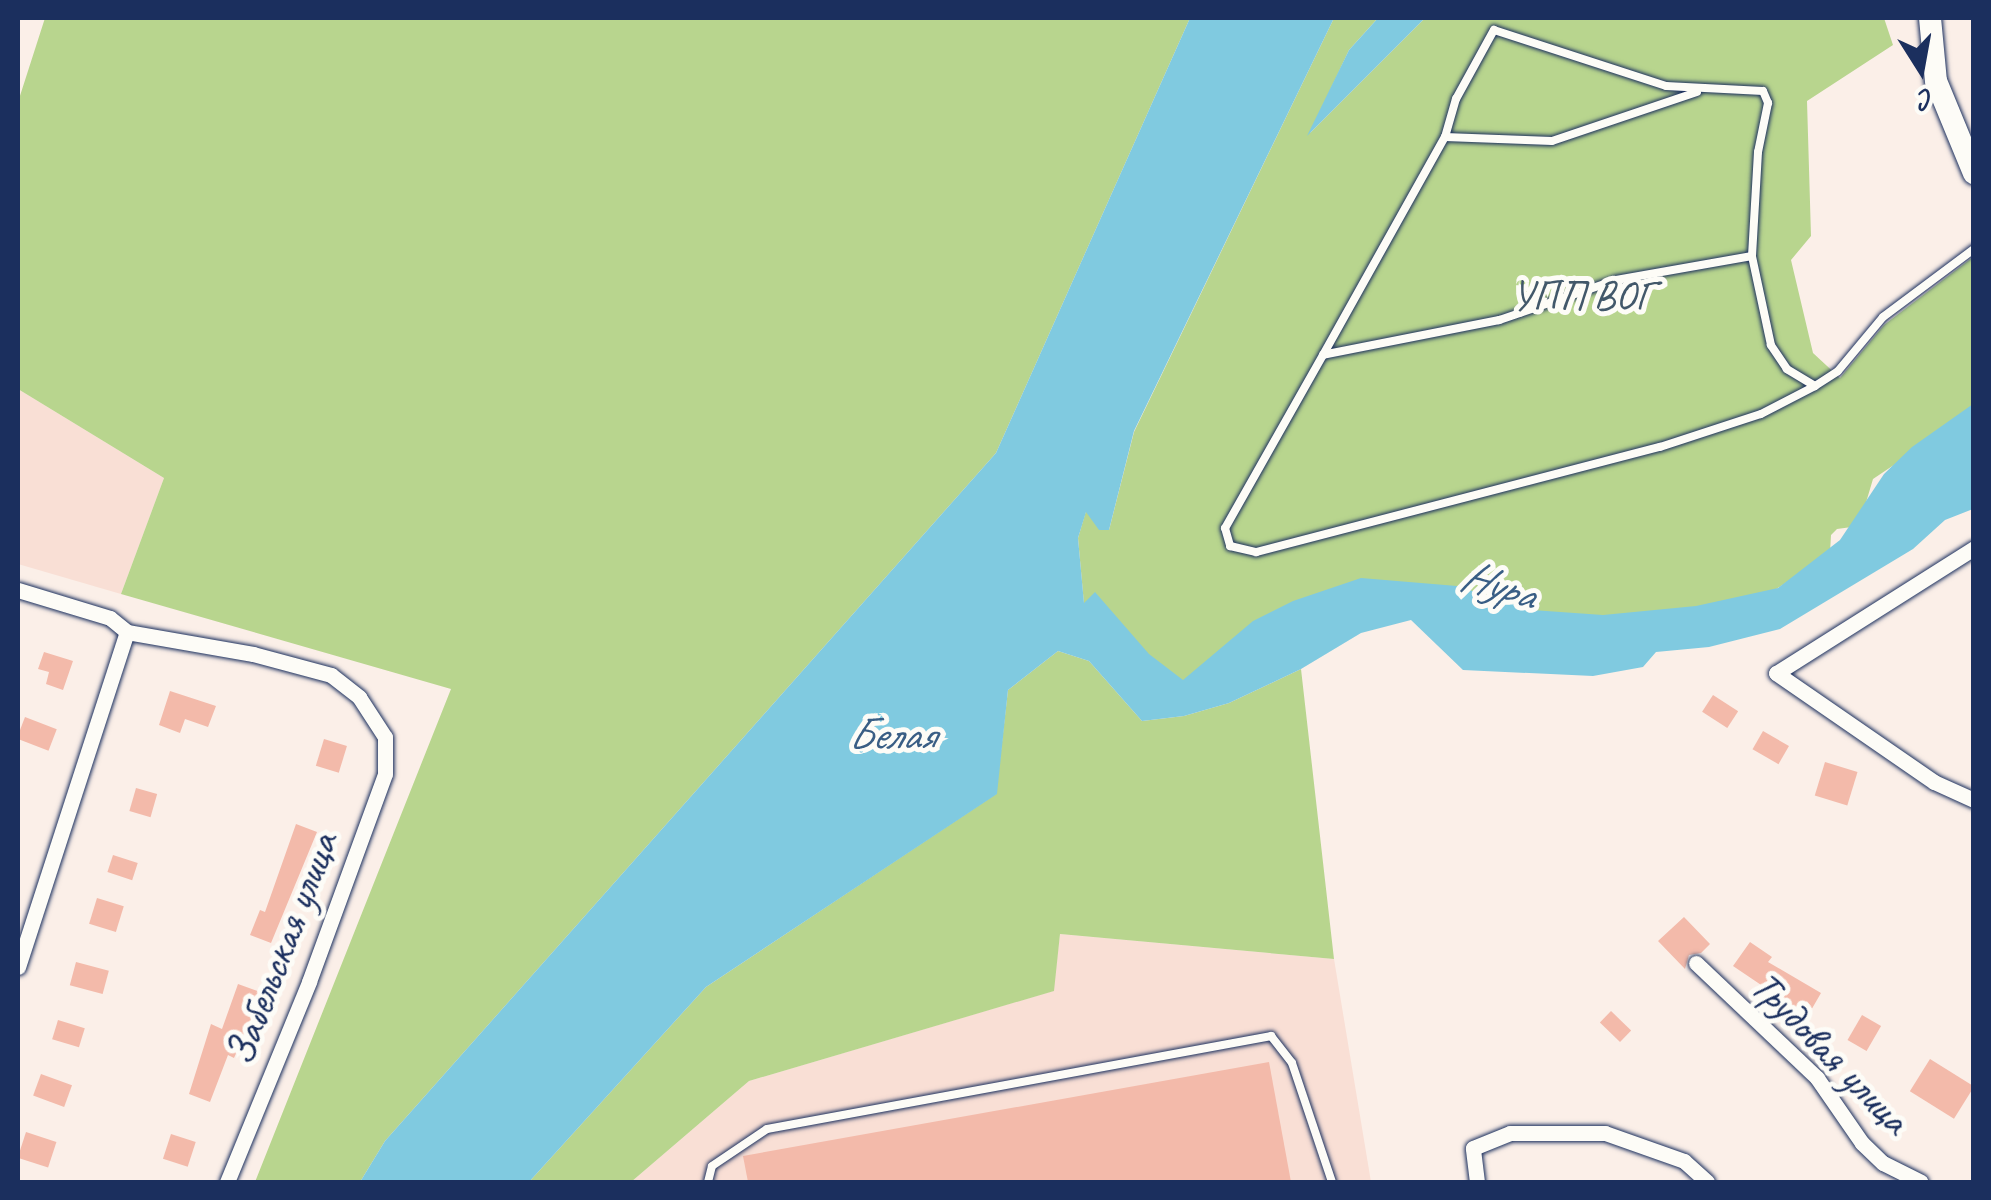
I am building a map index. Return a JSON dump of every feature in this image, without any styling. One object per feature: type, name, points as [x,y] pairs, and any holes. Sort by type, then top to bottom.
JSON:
[{"type":"street","points":[[1930,18],[1936,81],[1974,173]]},
{"type":"street","points":[[1974,548],[1776,673],[1934,782],[1974,800]]},
{"type":"street","points":[[18,590],[110,618],[128,632],[18,967]]},
{"type":"street","name":"Забельская улица","points":[[128,632],[253,654],[331,675],[359,698],[384,737],[385,774],[309,982],[227,1182]]},
{"type":"street","name":"Трудовая улица","points":[[1696,963],[1817,1078],[1862,1143],[1883,1163],[1921,1182]]},
{"type":"street","points":[[1477,1182],[1473,1148],[1498,1138],[1510,1134],[1605,1133],[1684,1161],[1707,1182]]},
{"type":"lane","points":[[1500,18],[1456,98],[1445,137],[1225,528],[1230,546],[1256,552],[1660,447],[1760,414],[1838,371],[1883,317],[1974,249]]},
{"type":"lane","points":[[1494,30],[1666,86],[1699,91],[1763,91],[1768,103],[1758,152],[1752,256],[1772,345],[1786,369],[1815,386]]},
{"type":"lane","points":[[1445,137],[1552,141],[1699,91]]},
{"type":"lane","points":[[1323,355],[1499,320],[1616,280],[1752,256]]},
{"type":"lane","points":[[708,1182],[712,1166],[767,1129],[1271,1036],[1292,1063],[1332,1182]]},
{"type":"shaded area","points":[[18,389],[164,478],[121,594],[18,564]]},
{"type":"shaded area","points":[[1060,934],[1334,959],[1371,1182],[631,1182],[749,1081],[1053,991]]},
{"type":"green space","points":[[45,18],[1190,18],[996,453],[385,1141],[360,1182],[255,1182],[451,689],[121,594],[164,478],[18,389],[18,102]]},
{"type":"green space","name":"УПП ВОГ","points":[[1334,18],[1378,18],[1349,50],[1310,133],[1425,18],[1884,18],[1893,45],[1807,101],[1811,236],[1791,260],[1813,353],[1840,378],[1884,325],[1973,257],[1973,412],[1873,479],[1859,526],[1837,529],[1831,535],[1830,553],[1760,600],[1576,636],[1425,585],[1187,688],[1084,604],[1078,538],[1086,511],[1109,530],[1134,432]]},
{"type":"green space","points":[[1058,651],[1089,661],[1142,721],[1184,716],[1229,703],[1301,669],[1334,959],[1060,934],[1054,991],[749,1081],[631,1182],[529,1182],[706,987],[996,794],[1008,690]]},
{"type":"water","name":"Белая","points":[[1190,18],[1334,18],[1134,431],[1109,530],[1099,530],[1086,512],[1078,538],[1084,603],[1095,592],[1149,654],[1183,680],[1253,621],[1293,601],[1361,578],[1457,586],[1532,610],[1603,615],[1696,606],[1778,588],[1840,540],[1884,474],[1912,447],[1973,404],[1973,509],[1945,520],[1913,549],[1780,629],[1709,647],[1656,652],[1643,667],[1593,676],[1463,670],[1411,620],[1361,633],[1301,669],[1229,703],[1184,716],[1142,721],[1089,661],[1058,651],[1008,690],[997,794],[706,987],[529,1182],[360,1182],[385,1141],[996,453]]},
{"type":"water","points":[[1378,18],[1425,18],[1307,136],[1349,50]]},
{"type":"building","points":[[44,652],[73,661],[63,690],[46,684],[49,672],[38,669]]},
{"type":"building","points":[[170,691],[216,706],[208,727],[185,719],[180,733],[159,725]]},
{"type":"building","points":[[1713,695],[1738,711],[1727,728],[1702,712]]},
{"type":"building","points":[[25,717],[57,729],[48,751],[18,739]]},
{"type":"building","points":[[1763,731],[1789,746],[1778,764],[1752,749]]},
{"type":"building","points":[[324,739],[347,746],[339,773],[316,766]]},
{"type":"building","points":[[1825,762],[1858,772],[1847,805],[1815,795]]},
{"type":"building","points":[[136,788],[157,794],[151,817],[129,811]]},
{"type":"building","points":[[296,824],[317,832],[271,943],[250,935],[260,910],[265,912]]},
{"type":"building","points":[[113,855],[138,863],[132,880],[107,872]]},
{"type":"building","points":[[97,898],[124,906],[116,932],[89,924]]},
{"type":"building","points":[[1684,917],[1710,944],[1701,953],[1689,955],[1685,969],[1658,941]]},
{"type":"building","points":[[1750,942],[1772,957],[1768,962],[1821,993],[1806,1019],[1770,998],[1773,993],[1733,966]]},
{"type":"building","points":[[76,962],[109,971],[103,994],[70,985]]},
{"type":"building","points":[[238,984],[263,993],[234,1058],[228,1055],[210,1102],[189,1094],[211,1024],[222,1029]]},
{"type":"building","points":[[1611,1011],[1631,1030],[1620,1042],[1600,1023]]},
{"type":"building","points":[[1862,1015],[1881,1026],[1867,1051],[1848,1040]]},
{"type":"building","points":[[58,1020],[85,1028],[79,1047],[52,1039]]},
{"type":"building","points":[[1930,1059],[1974,1086],[1954,1119],[1910,1091]]},
{"type":"building","points":[[1269,1062],[1291,1182],[748,1182],[743,1156]]},
{"type":"building","points":[[41,1074],[72,1085],[64,1107],[33,1096]]},
{"type":"building","points":[[26,1132],[56,1142],[48,1168],[18,1158]]},
{"type":"building","points":[[171,1134],[196,1142],[188,1167],[163,1159]]},
{"type":"water label","name":"Нура","points":[[1498,585]]}]
